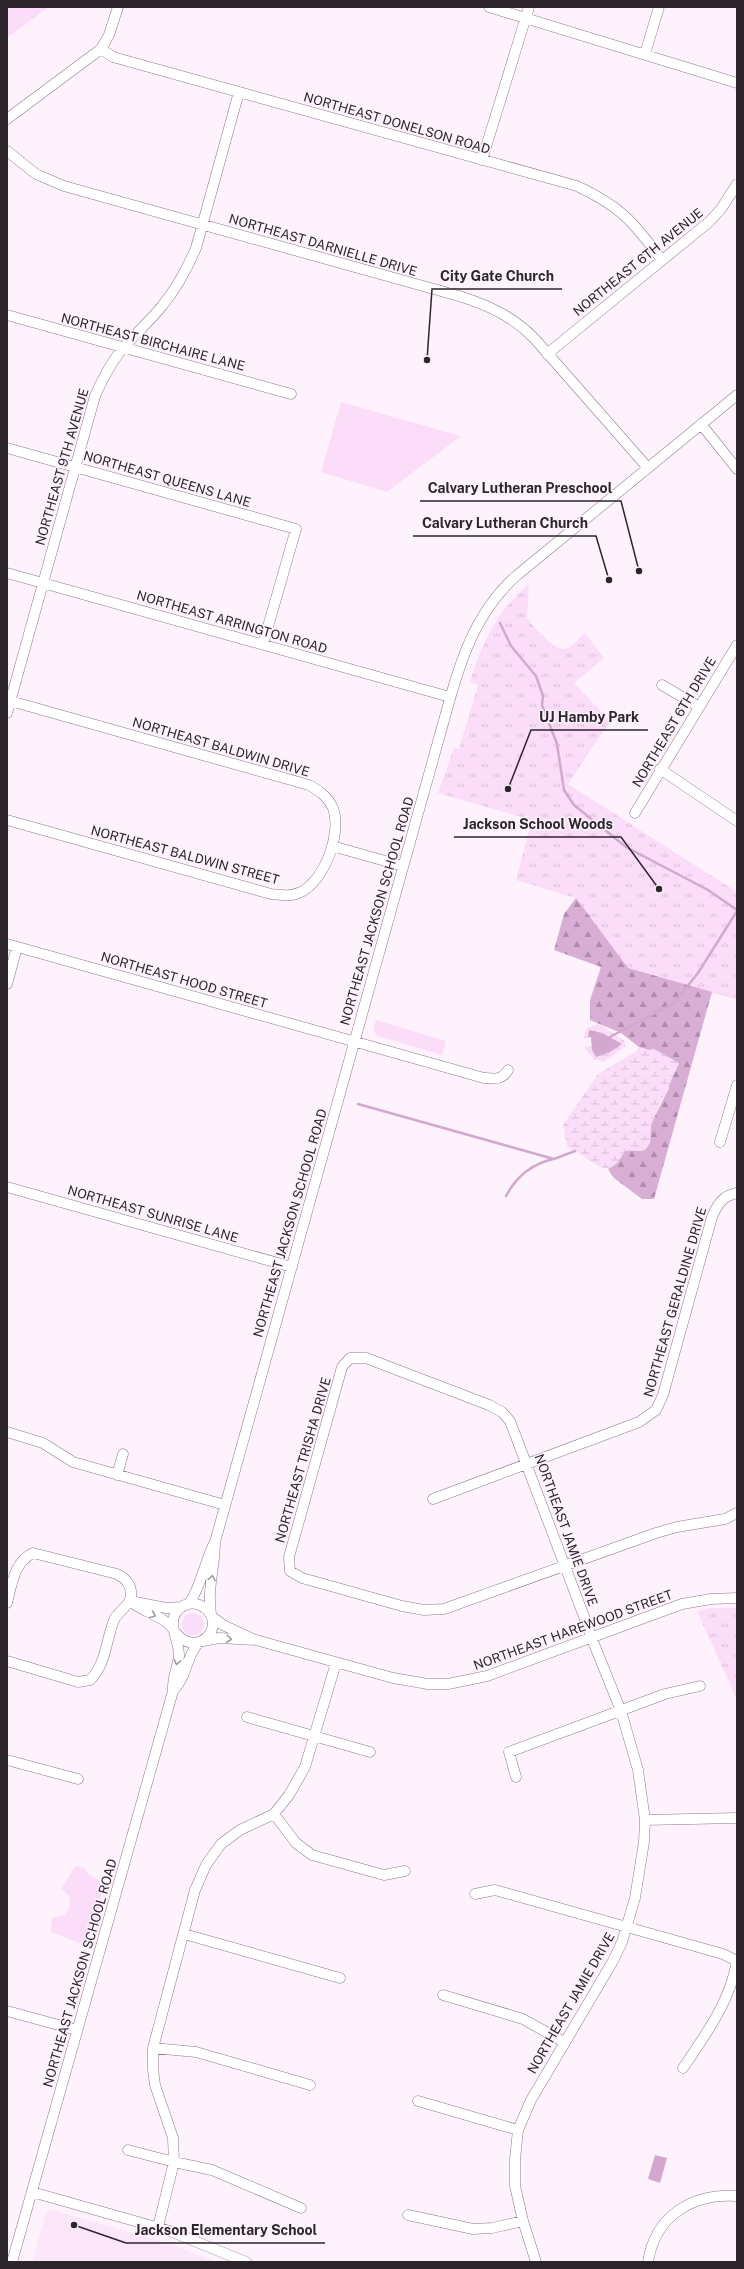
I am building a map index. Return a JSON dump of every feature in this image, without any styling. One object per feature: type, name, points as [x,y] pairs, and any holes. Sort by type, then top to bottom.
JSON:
[{"type":"street","points":[[7,119],[101,49],[109,35],[118,7]]},
{"type":"street","points":[[489,7],[737,83]]},
{"type":"street","points":[[482,160],[529,7]]},
{"type":"street","points":[[645,54],[659,7]]},
{"type":"street","name":"NORTHEAST DONELSON ROAD","points":[[101,49],[114,57],[577,186],[594,194],[621,211],[633,222],[662,260]]},
{"type":"street","name":"NORTHEAST 9TH AVENUE","points":[[7,713],[9,701],[95,396],[103,377],[124,347],[162,306],[179,284],[196,248],[239,92]]},
{"type":"street","name":"NORTHEAST DARNIELLE DRIVE","points":[[7,151],[36,174],[64,186],[480,302],[497,310],[522,326],[648,468]]},
{"type":"street","name":"NORTHEAST 6TH AVENUE","points":[[547,354],[709,222],[721,209],[737,184]]},
{"type":"street","name":"NORTHEAST BIRCHAIRE LANE","points":[[7,315],[291,394]]},
{"type":"street","name":"NORTHEAST JACKSON SCHOOL ROAD","points":[[185,1605],[198,1589],[207,1556],[215,1542],[450,697],[470,638],[489,604],[501,590],[534,560],[737,395]]},
{"type":"street","points":[[701,424],[737,469]]},
{"type":"street","name":"NORTHEAST QUEENS LANE","points":[[7,448],[296,529],[263,644]]},
{"type":"street","name":"NORTHEAST ARRINGTON ROAD","points":[[7,573],[450,697]]},
{"type":"street","name":"NORTHEAST 6TH DRIVE","points":[[635,813],[660,769],[737,645]]},
{"type":"street","points":[[662,685],[699,707]]},
{"type":"street","name":"NORTHEAST BALDWIN DRIVE","points":[[9,701],[309,785],[324,794],[333,809],[335,826],[332,846]]},
{"type":"street","points":[[660,769],[737,821]]},
{"type":"street","name":"NORTHEAST BALDWIN STREET","points":[[7,820],[280,895],[300,892],[316,881],[328,860],[332,846]]},
{"type":"street","points":[[332,846],[403,866]]},
{"type":"street","name":"NORTHEAST HOOD STREET","points":[[7,944],[484,1078],[497,1080],[505,1076],[508,1070]]},
{"type":"street","points":[[7,984],[18,946]]},
{"type":"street","points":[[720,1142],[737,1085]]},
{"type":"street","name":"NORTHEAST SUNRISE LANE","points":[[7,1187],[292,1267]]},
{"type":"street","name":"NORTHEAST GERALDINE DRIVE","points":[[433,1499],[639,1422],[656,1410],[663,1395],[712,1216],[718,1203],[727,1195],[737,1193]]},
{"type":"street","name":"NORTHEAST JAMIE DRIVE","points":[[350,1358],[366,1358],[489,1405],[502,1412],[510,1421],[528,1464],[620,1711],[638,1770],[645,1820],[642,1862],[628,1928],[613,1961],[530,2100],[518,2130],[515,2159],[515,2186],[523,2221],[536,2262]]},
{"type":"street","name":"NORTHEAST TRISHA DRIVE","points":[[350,1358],[342,1367],[289,1557],[290,1571],[302,1578],[402,1606],[435,1610],[463,1604],[565,1566]]},
{"type":"street","points":[[7,1432],[44,1443],[73,1462],[225,1505]]},
{"type":"street","points":[[117,1475],[123,1454]]},
{"type":"street","points":[[565,1566],[656,1533],[677,1527],[725,1519],[737,1513]]},
{"type":"street","name":"NORTHEAST JACKSON SCHOOL ROAD","points":[[211,1615],[209,1592],[215,1559],[215,1542]]},
{"type":"street","points":[[7,1603],[18,1567],[23,1558],[33,1553],[57,1558],[123,1578],[131,1591],[130,1601],[115,1619],[100,1668],[90,1680],[78,1682],[7,1661]]},
{"type":"street","name":"NORTHEAST HAREWOOD STREET","points":[[211,1615],[223,1626],[256,1640],[336,1663],[411,1682],[448,1684],[487,1676],[682,1604],[711,1599],[737,1598]]},
{"type":"street","points":[[130,1601],[166,1608],[185,1605],[202,1605],[211,1615],[213,1621],[210,1633],[200,1642],[186,1642],[163,1620],[140,1610],[130,1601]]},
{"type":"street","points":[[175,1632],[174,1617],[185,1605]]},
{"type":"street","name":"NORTHEAST JACKSON SCHOOL ROAD","points":[[11,2259],[32,2192],[173,1691],[172,1679],[179,1656],[175,1632]]},
{"type":"street","name":"NORTHEAST HAREWOOD STREET","points":[[200,1642],[219,1638],[256,1640]]},
{"type":"street","name":"NORTHEAST JACKSON SCHOOL ROAD","points":[[173,1691],[182,1682],[191,1653],[200,1642]]},
{"type":"street","points":[[158,2227],[174,2162],[173,2138],[154,2074],[153,2048],[195,1890],[206,1865],[221,1844],[240,1830],[274,1814],[289,1795],[305,1766],[336,1663]]},
{"type":"street","points":[[516,1777],[509,1752],[665,1694],[700,1686]]},
{"type":"street","points":[[247,1717],[314,1738],[370,1752]]},
{"type":"street","points":[[7,1760],[78,1779]]},
{"type":"street","points":[[274,1814],[296,1843],[312,1855],[384,1875],[404,1871]]},
{"type":"street","points":[[645,1820],[737,1818]]},
{"type":"street","points":[[475,1894],[495,1890],[723,1954],[737,1961],[726,2000],[683,2068]]},
{"type":"street","points":[[184,1934],[340,1978]]},
{"type":"street","points":[[443,1996],[523,2019],[564,2042]]},
{"type":"street","points":[[7,2011],[77,2030]]},
{"type":"street","points":[[153,2048],[196,2052],[310,2085]]},
{"type":"street","points":[[418,2101],[518,2130]]},
{"type":"street","points":[[128,2150],[212,2170],[301,2208]]},
{"type":"street","points":[[32,2192],[158,2227],[246,2262]]},
{"type":"street","points":[[648,2262],[655,2236],[661,2227],[681,2209],[712,2195],[737,2196]]},
{"type":"street","points":[[408,2215],[473,2229],[492,2228],[523,2221]]},
{"type":"shaded area","points":[[589,1030],[602,1033],[622,1044],[610,1052],[596,1057],[592,1050],[591,1037],[588,1037]]},
{"type":"shaded area","points":[[655,2155],[667,2158],[660,2183],[648,2179]]},
{"type":"shaded area","points":[[49,2209],[167,2243],[216,2262],[32,2262],[46,2213]]},
{"type":"green space","points":[[7,7],[49,7],[7,38]]},
{"type":"green space","points":[[341,402],[461,436],[387,492],[321,472]]},
{"type":"green space","points":[[529,584],[527,618],[544,637],[561,649],[565,649],[585,633],[604,658],[574,683],[610,721],[568,784],[737,892],[737,999],[628,968],[576,898],[516,880],[532,820],[438,793],[454,748],[459,749],[478,685],[470,682],[485,641],[508,605]]},
{"type":"green space","points":[[737,892],[737,999],[712,992],[654,1199],[642,1199],[614,1178],[608,1169],[617,1163],[625,1151],[632,1149],[641,1151],[650,1143],[651,1124],[669,1088],[648,1050],[639,1047],[621,1033],[590,1020],[590,1000],[601,967],[554,950],[564,914],[576,898]]},
{"type":"green space","points":[[376,1020],[446,1041],[442,1055],[378,1036],[373,1030]]},
{"type":"green space","points":[[598,1024],[624,1040],[626,1046],[604,1062],[594,1059],[585,1049],[585,1047],[592,1046],[591,1038],[583,1038],[587,1028]]},
{"type":"green space","points":[[639,1047],[648,1050],[654,1049],[679,1063],[652,1122],[650,1140],[646,1149],[642,1151],[625,1151],[617,1163],[608,1169],[600,1167],[567,1146],[563,1125],[598,1074],[637,1051]]},
{"type":"green space","points":[[712,1608],[737,1608],[737,1700],[697,1611]]},
{"type":"green space","points":[[193,1613],[201,1616],[204,1624],[201,1632],[193,1635],[185,1632],[182,1624],[185,1616]]},
{"type":"green space","points":[[76,1866],[84,1868],[88,1874],[105,1884],[87,1946],[51,1932],[52,1918],[65,1915],[70,1906],[69,1896],[61,1888]]},
{"type":"waterway","points":[[500,623],[511,646],[536,676],[543,696],[542,705],[557,744],[564,790],[574,805],[626,847],[708,890],[737,910]]},
{"type":"waterway","points":[[608,1038],[674,1003],[698,973],[737,911]]},
{"type":"waterway","points":[[358,1104],[554,1159],[575,1151]]},
{"type":"waterway","points":[[506,1196],[510,1189],[525,1172],[538,1164],[553,1159]]},
{"type":"place","name":"City Gate Church","points":[[427,360]]},
{"type":"place","name":"Calvary Lutheran Preschool","points":[[639,571]]},
{"type":"place","name":"Calvary Lutheran Church","points":[[609,580]]},
{"type":"place","name":"UJ Hamby Park","points":[[508,789]]},
{"type":"place","name":"Jackson School Woods","points":[[659,889]]},
{"type":"place","name":"Jackson Elementary School","points":[[74,2225]]}]
